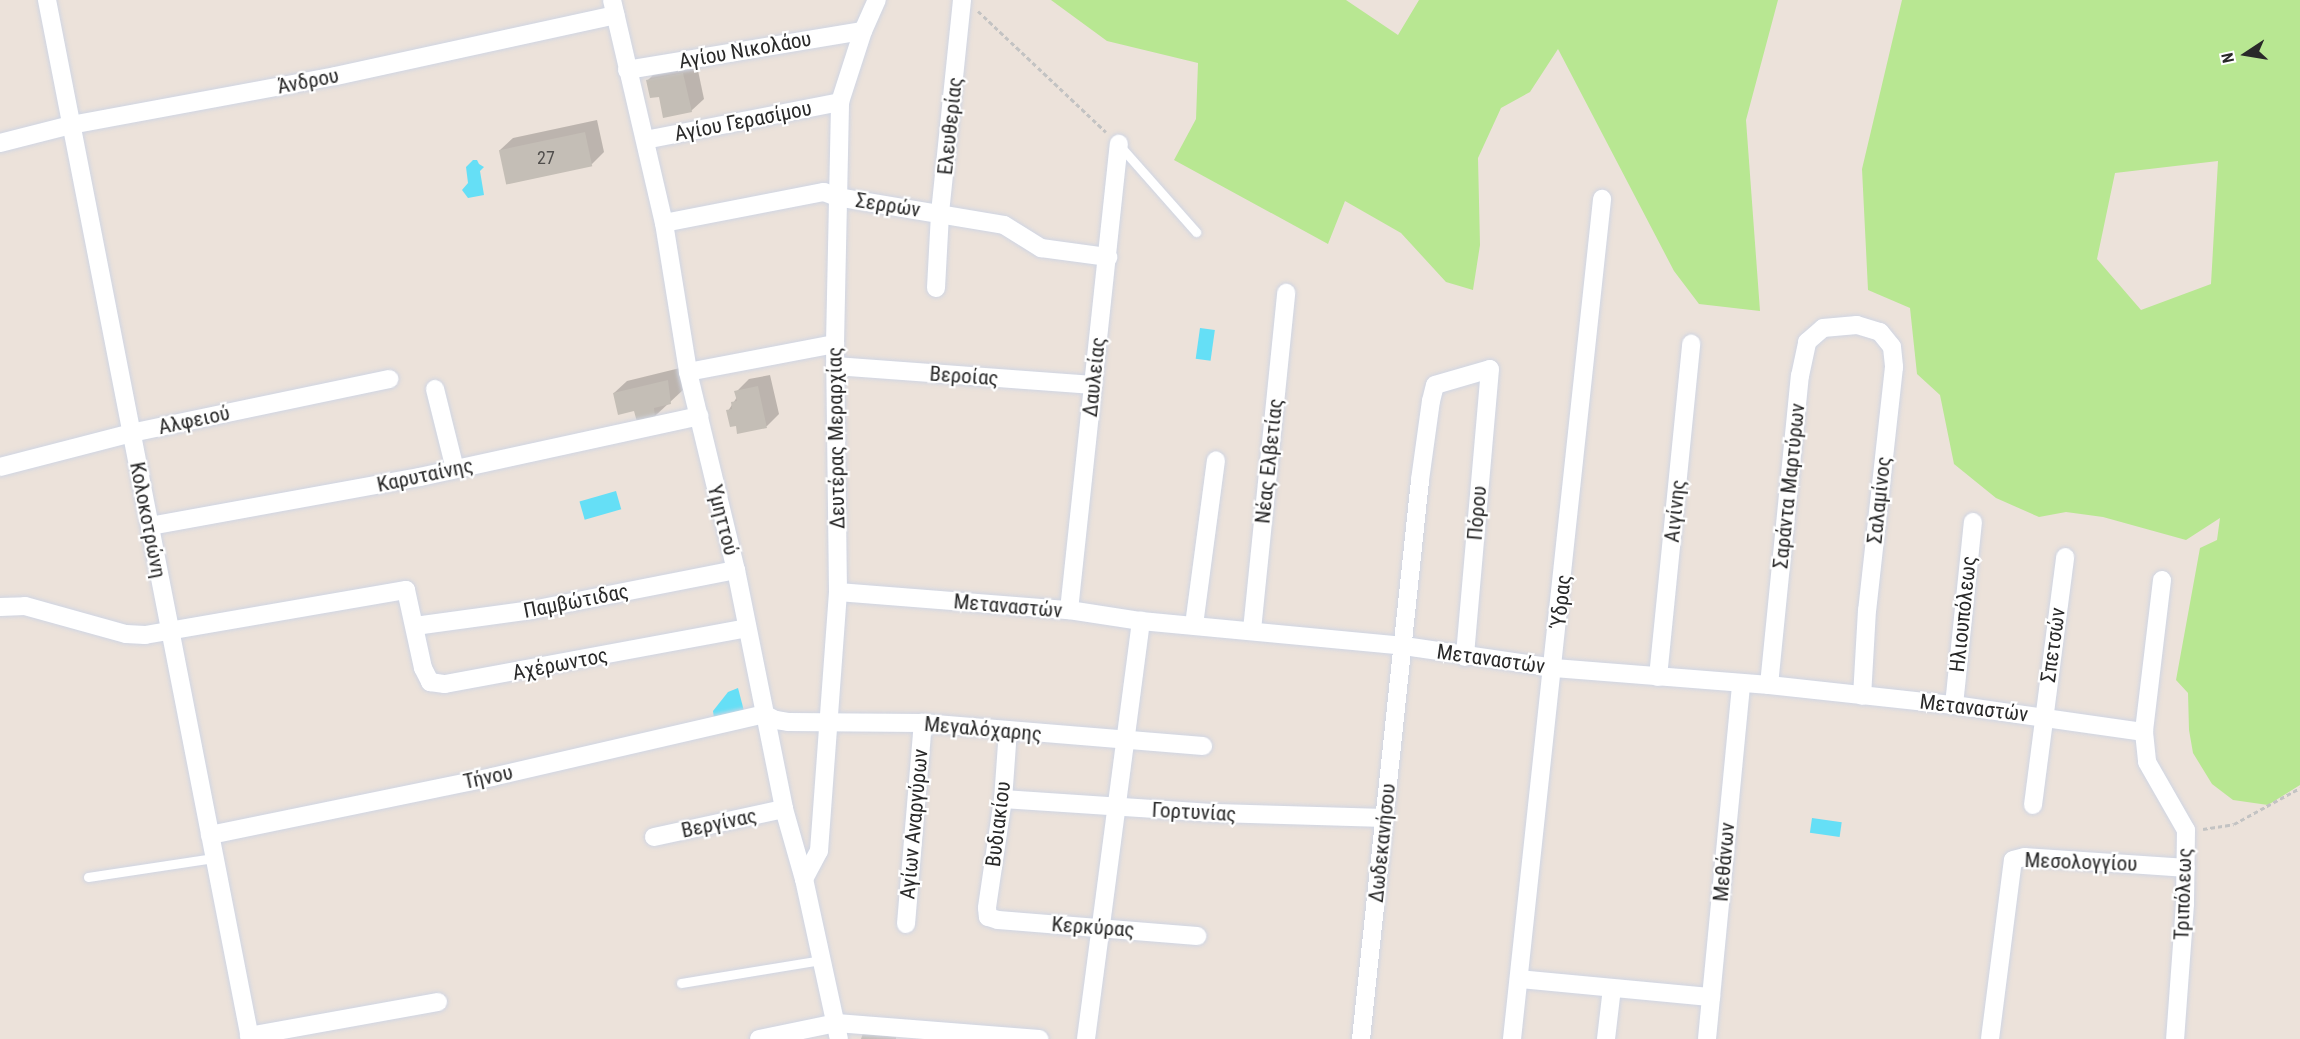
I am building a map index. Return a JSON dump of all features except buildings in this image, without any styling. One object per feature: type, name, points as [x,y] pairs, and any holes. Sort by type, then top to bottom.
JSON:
[{"type":"street","name":"Κολοκοτρώνη","points":[[47,0],[250,1038]]},
{"type":"street","name":"Δευτέρας Μεραρχίας","points":[[804,879],[819,851],[838,592],[835,344],[840,102],[863,30],[877,0]]},
{"type":"street","name":"Ελευθερίας","points":[[936,288],[940,213],[968,4]]},
{"type":"street","name":"Άνδρου","points":[[0,143],[71,125],[336,76],[613,8]]},
{"type":"street","name":"Υμηττού","points":[[613,8],[664,223],[688,372],[736,570],[784,809],[804,879],[837,1031]]},
{"type":"street","name":"Αγίου Νικολάου","points":[[627,70],[863,30]]},
{"type":"street","name":"Αγίου Γερασίμου","points":[[645,140],[840,102]]},
{"type":"street","name":"Δαυλείας","points":[[1069,610],[1119,144]]},
{"type":"street","name":"Σερρών","points":[[664,223],[824,192],[837,197],[1004,225],[1041,248],[1108,257]]},
{"type":"street","name":"Ύδρας","points":[[1512,1039],[1554,668],[1602,199]]},
{"type":"street","name":"Νέας Ελβετίας","points":[[1252,630],[1286,293]]},
{"type":"street","name":"Σαράντα Μαρτύρων","points":[[1769,685],[1800,376],[1807,342],[1823,328],[1857,325]]},
{"type":"street","name":"Σαλαμίνος","points":[[1857,325],[1880,332],[1892,347],[1894,367],[1867,610],[1862,696]]},
{"type":"street","points":[[688,372],[835,344]]},
{"type":"street","name":"Αιγίνης","points":[[1658,677],[1691,344]]},
{"type":"street","name":"Βεροίας","points":[[836,366],[1093,386]]},
{"type":"street","name":"Δωδεκανήσου","points":[[1362,1039],[1420,480],[1435,385],[1490,369]]},
{"type":"street","name":"Πόρου","points":[[1464,657],[1490,369]]},
{"type":"street","name":"Αλφειού","points":[[0,466],[131,433],[389,379]]},
{"type":"street","points":[[435,389],[455,469]]},
{"type":"street","name":"Καρυταίνης","points":[[150,526],[455,469],[699,416]]},
{"type":"street","points":[[1194,625],[1216,460]]},
{"type":"street","name":"Ηλιουπόλεως","points":[[1954,705],[1973,522]]},
{"type":"street","name":"Σπετσών","points":[[2033,805],[2065,557]]},
{"type":"street","name":"Παμβώτιδας","points":[[415,626],[532,610],[736,570]]},
{"type":"street","name":"Τριπόλεως","points":[[2162,580],[2144,732],[2148,762],[2186,830],[2186,868],[2175,1039]]},
{"type":"street","points":[[0,607],[25,606],[126,634],[170,633],[406,590],[415,626]]},
{"type":"street","name":"Μεταναστών","points":[[838,592],[1069,610],[1141,621],[1404,646],[1464,657],[1554,668],[1769,685],[2043,716],[2144,732]]},
{"type":"street","points":[[1086,1039],[1141,621]]},
{"type":"street","name":"Αχέρωντος","points":[[415,626],[423,668],[429,682],[446,684],[747,628]]},
{"type":"street","name":"Μεθάνων","points":[[1707,1039],[1741,684]]},
{"type":"street","name":"Μεγαλόχαρης","points":[[764,714],[776,720],[788,722],[830,720],[923,723],[1203,746]]},
{"type":"street","name":"Τήνου","points":[[210,835],[492,777],[764,714]]},
{"type":"street","name":"Αγίων Αναργύρων","points":[[906,924],[923,723]]},
{"type":"street","name":"Βυδιακίου","points":[[988,917],[987,908],[1003,799],[1008,730]]},
{"type":"street","name":"Γορτυνίας","points":[[1003,799],[1118,808],[1385,818]]},
{"type":"street","name":"Βεργίνας","points":[[654,837],[784,809]]},
{"type":"street","name":"Μεσολογγίου","points":[[1990,1039],[2013,860],[2025,857],[2186,868]]},
{"type":"street","name":"Κερκύρας","points":[[988,917],[998,920],[1197,936]]},
{"type":"street","points":[[1519,979],[1711,997]]},
{"type":"street","points":[[1606,1039],[1612,988]]},
{"type":"street","points":[[250,1038],[438,1002]]},
{"type":"street","points":[[759,1039],[837,1031],[1039,1039]]},
{"type":"lane","points":[[1119,144],[1196,232]]},
{"type":"lane","points":[[88,877],[214,858]]},
{"type":"lane","points":[[681,983],[822,960]]},
{"type":"path","points":[[968,4],[1119,144]]},
{"type":"path","points":[[2186,830],[2234,824],[2300,788]]},
{"type":"green space","points":[[1051,0],[1346,0],[1398,35],[1419,0],[1778,0],[1746,120],[1760,311],[1699,304],[1674,271],[1558,49],[1530,92],[1501,108],[1478,158],[1480,245],[1473,290],[1446,282],[1401,233],[1345,201],[1328,244],[1174,160],[1196,119],[1198,63],[1107,41]]},
{"type":"green space","points":[[1902,0],[2300,0],[2300,785],[2268,805],[2233,800],[2212,784],[2193,753],[2189,730],[2188,693],[2176,680],[2200,548],[2217,540],[2220,518],[2186,540],[2103,517],[2066,512],[2039,517],[1996,498],[1954,464],[1940,395],[1917,374],[1910,308],[1868,290],[1862,169]],"holes":[[[2218,161],[2211,284],[2141,310],[2097,259],[2115,173]]]},
{"type":"water","points":[[473,160],[477,160],[484,167],[480,171],[484,195],[468,198],[462,190],[468,183],[466,167]]},
{"type":"water","points":[[1200,328],[1215,330],[1211,361],[1196,359]]},
{"type":"water","points":[[616,491],[621,509],[585,520],[579,501]]},
{"type":"water","points":[[738,688],[744,711],[714,718],[713,711],[728,692]]},
{"type":"water","points":[[1812,818],[1842,822],[1840,837],[1810,833]]}]
